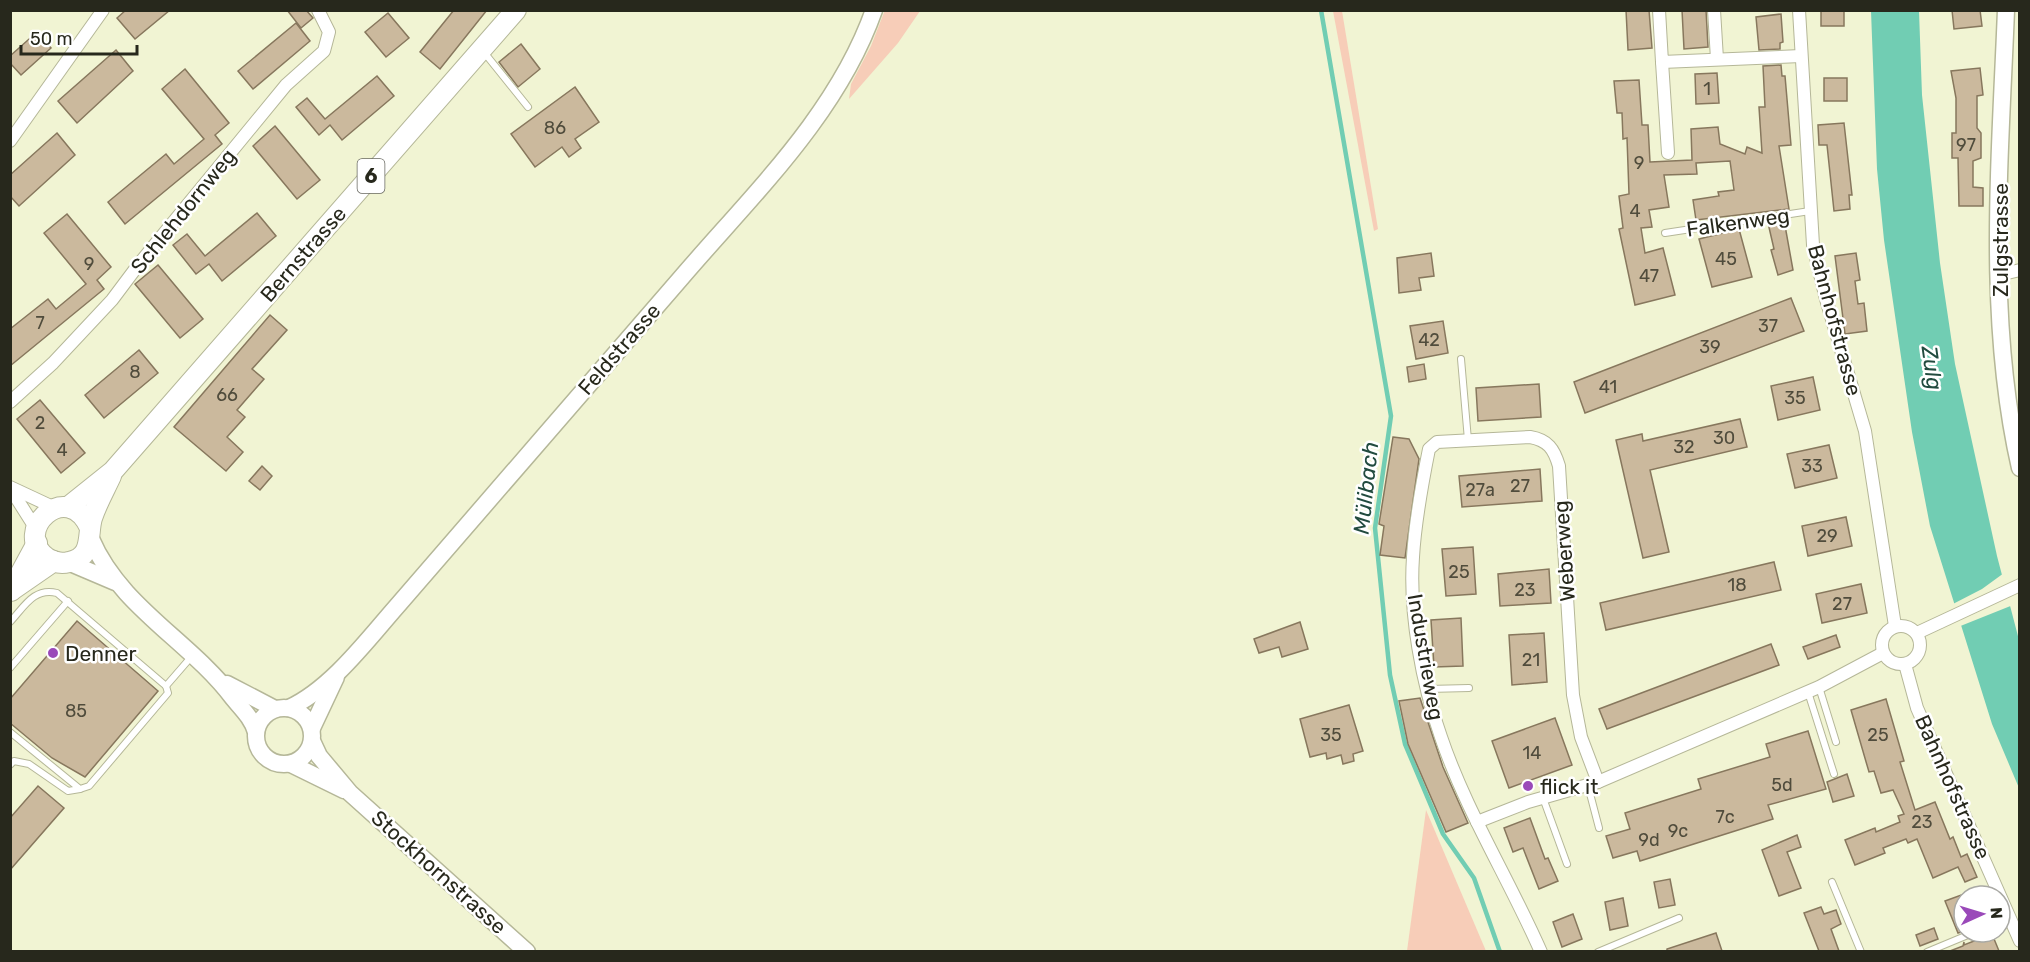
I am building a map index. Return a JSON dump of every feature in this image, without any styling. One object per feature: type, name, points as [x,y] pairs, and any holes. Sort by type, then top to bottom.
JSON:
[{"type":"main road","name":"Bernstrasse","points":[[61,508],[113,471],[516,10]]},
{"type":"main road","name":"Feldstrasse","points":[[282,708],[303,701],[339,671],[808,128],[849,68],[874,10]]},
{"type":"main road","name":"Zulgstrasse","points":[[2006,10],[1999,164],[1999,274],[2005,367],[2019,468]]},
{"type":"main road","name":"Bernstrasse","points":[[90,533],[113,471]]},
{"type":"main road","points":[[11,592],[45,514],[61,508],[82,514],[115,582],[223,683],[247,714],[264,757],[280,764],[291,764],[304,755],[312,734],[303,715],[223,683]]},
{"type":"main road","points":[[11,592],[61,562],[85,552],[90,533]]},
{"type":"main road","points":[[36,536],[43,554],[115,582]]},
{"type":"main road","name":"Feldstrasse","points":[[312,734],[339,671]]},
{"type":"main road","points":[[255,732],[262,717],[282,708]]},
{"type":"main road","name":"Stockhornstrasse","points":[[312,734],[320,756],[350,793],[527,951]]},
{"type":"main road","name":"Stockhornstrasse","points":[[291,764],[350,793]]},
{"type":"street","points":[[10,141],[104,10]]},
{"type":"street","name":"Schlehdornweg","points":[[10,402],[53,363],[112,300],[286,85],[324,51],[329,32],[318,10]]},
{"type":"street","points":[[1659,10],[1668,153]]},
{"type":"street","points":[[1714,10],[1717,59]]},
{"type":"street","name":"Bahnhofstrasse","points":[[1799,10],[1810,211],[1819,273],[1865,431],[1895,626]]},
{"type":"street","points":[[1662,62],[1801,56]]},
{"type":"street","points":[[1999,274],[2019,270]]},
{"type":"street","name":"Weberweg","points":[[1429,449],[1437,442],[1530,437],[1541,439],[1555,453],[1559,466],[1573,695],[1593,784]]},
{"type":"street","name":"Industrieweg","points":[[1429,449],[1413,555],[1412,581],[1421,655],[1428,689],[1441,737],[1477,822],[1508,881],[1540,951]]},
{"type":"street","points":[[10,488],[61,508]]},
{"type":"street","points":[[10,488],[36,536]]},
{"type":"street","points":[[1917,633],[2016,586]]},
{"type":"street","points":[[1895,626],[1907,626],[1917,633],[1921,642],[1920,652],[1914,660],[1905,664],[1893,662],[1883,653],[1883,637],[1895,626]]},
{"type":"street","points":[[1477,822],[1543,798],[1593,784],[1813,689],[1883,653]]},
{"type":"street","name":"Bahnhofstrasse","points":[[1905,664],[1917,708],[1990,884]]},
{"type":"lane","points":[[482,49],[528,107]]},
{"type":"lane","name":"Falkenweg","points":[[1665,233],[1810,211]]},
{"type":"lane","points":[[1461,359],[1468,440]]},
{"type":"lane","points":[[10,622],[33,596],[41,592],[57,593],[166,686],[168,693],[89,786],[68,792],[29,764],[14,761],[10,765]]},
{"type":"lane","points":[[10,668],[68,601]]},
{"type":"lane","points":[[166,686],[193,656]]},
{"type":"lane","points":[[1428,689],[1468,688]]},
{"type":"lane","points":[[1813,689],[1836,742]]},
{"type":"lane","points":[[1813,689],[1833,774]]},
{"type":"lane","points":[[10,732],[80,789]]},
{"type":"lane","points":[[1593,784],[1599,828]]},
{"type":"lane","points":[[1543,798],[1567,864]]},
{"type":"lane","points":[[1832,882],[1861,951]]},
{"type":"lane","points":[[1598,951],[1679,918]]},
{"type":"lane","points":[[1927,951],[1952,941]]},
{"type":"shaded area","points":[[885,10],[920,11],[898,43],[849,99],[851,84],[871,46]]},
{"type":"shaded area","points":[[1333,11],[1342,11],[1378,229],[1374,231]]},
{"type":"shaded area","points":[[1426,810],[1486,951],[1407,951]]},
{"type":"water","name":"Zulg","points":[[1871,11],[1919,11],[1922,95],[1940,263],[1955,364],[1997,556],[2019,640],[2019,788],[1992,724],[1930,526],[1912,432],[1884,240],[1877,169]]},
{"type":"pier","points":[[2004,573],[2013,605],[1958,627],[1951,605],[1982,589]]},
{"type":"building","points":[[126,10],[170,10],[135,39],[117,18]]},
{"type":"building","points":[[287,10],[306,10],[313,18],[301,28]]},
{"type":"building","points":[[454,10],[487,10],[440,69],[420,52]]},
{"type":"building","points":[[1626,10],[1649,10],[1652,48],[1628,50]]},
{"type":"building","points":[[1682,10],[1706,10],[1708,47],[1684,49]]},
{"type":"building","points":[[1821,10],[1844,10],[1844,26],[1821,26]]},
{"type":"building","points":[[1952,10],[1980,10],[1982,26],[1954,29]]},
{"type":"building","points":[[388,13],[409,38],[386,57],[365,32]]},
{"type":"building","points":[[1781,14],[1783,42],[1780,43],[1780,49],[1759,50],[1756,17]]},
{"type":"building","points":[[296,23],[310,41],[253,89],[238,71]]},
{"type":"building","points":[[37,32],[51,48],[21,75],[10,63],[10,56]]},
{"type":"building","points":[[521,44],[540,69],[518,87],[499,62]]},
{"type":"building","points":[[116,50],[133,71],[77,123],[58,101]]},
{"type":"building","points":[[1781,65],[1782,76],[1785,76],[1791,145],[1779,146],[1789,209],[1696,220],[1693,200],[1719,196],[1718,192],[1734,190],[1730,161],[1696,163],[1697,174],[1664,175],[1669,207],[1649,210],[1652,227],[1641,228],[1645,253],[1663,248],[1675,295],[1635,305],[1619,229],[1623,228],[1619,196],[1629,194],[1627,138],[1623,139],[1622,113],[1617,113],[1614,81],[1639,80],[1642,125],[1648,125],[1650,162],[1692,160],[1691,129],[1718,127],[1720,144],[1745,154],[1747,147],[1762,153],[1759,107],[1765,107],[1763,66]]},
{"type":"building","points":[[1980,68],[1983,95],[1977,96],[1977,128],[1981,133],[1981,158],[1973,161],[1973,187],[1983,188],[1983,206],[1959,206],[1958,158],[1952,158],[1952,133],[1956,133],[1956,98],[1951,71]]},
{"type":"building","points":[[185,69],[229,123],[215,135],[222,144],[125,224],[108,202],[166,154],[174,164],[204,139],[162,89]]},
{"type":"building","points":[[1717,73],[1719,103],[1696,104],[1695,74]]},
{"type":"building","points":[[377,76],[394,96],[342,140],[330,125],[319,135],[296,107],[307,98],[325,119]]},
{"type":"building","points":[[1824,78],[1847,78],[1847,101],[1824,101]]},
{"type":"building","points":[[575,87],[599,122],[575,139],[581,148],[569,157],[562,147],[535,167],[511,134]]},
{"type":"building","points":[[1844,123],[1852,195],[1849,195],[1850,209],[1834,211],[1827,145],[1819,145],[1818,125]]},
{"type":"building","points":[[275,126],[320,180],[297,199],[253,146]]},
{"type":"building","points":[[57,133],[75,155],[19,206],[10,196],[10,175]]},
{"type":"building","points":[[257,213],[276,236],[222,281],[209,264],[196,274],[173,245],[187,234],[205,256]]},
{"type":"building","points":[[67,214],[111,267],[97,280],[104,289],[10,366],[10,329],[48,299],[56,309],[86,284],[44,233]]},
{"type":"building","points":[[1784,220],[1793,270],[1778,275],[1771,250],[1774,249],[1768,223]]},
{"type":"building","points":[[1739,229],[1752,277],[1712,287],[1699,239]]},
{"type":"building","points":[[1431,253],[1434,276],[1419,278],[1421,290],[1399,293],[1397,258]]},
{"type":"building","points":[[1856,253],[1860,280],[1855,281],[1858,304],[1864,303],[1867,331],[1845,334],[1835,256]]},
{"type":"building","points":[[158,265],[203,319],[180,338],[135,284]]},
{"type":"building","points":[[1791,298],[1804,331],[1585,413],[1574,382]]},
{"type":"building","points":[[270,315],[287,330],[252,369],[264,379],[237,410],[245,417],[227,437],[243,452],[226,471],[174,427]]},
{"type":"building","points":[[1443,321],[1448,353],[1416,359],[1410,326]]},
{"type":"building","points":[[139,350],[158,373],[104,418],[85,395]]},
{"type":"building","points":[[1424,364],[1426,379],[1409,382],[1407,367]]},
{"type":"building","points":[[1813,377],[1820,410],[1778,420],[1771,386]]},
{"type":"building","points":[[1539,384],[1541,417],[1478,421],[1476,388]]},
{"type":"building","points":[[40,400],[85,453],[61,473],[17,419]]},
{"type":"building","points":[[1740,419],[1747,447],[1650,470],[1669,552],[1643,558],[1616,440],[1642,434],[1643,441]]},
{"type":"building","points":[[1393,437],[1409,439],[1419,459],[1405,558],[1380,555],[1384,526],[1379,524]]},
{"type":"building","points":[[1829,445],[1837,478],[1795,488],[1787,454]]},
{"type":"building","points":[[262,466],[272,476],[260,490],[249,481]]},
{"type":"building","points":[[1540,469],[1542,501],[1462,507],[1459,476]]},
{"type":"building","points":[[1846,517],[1852,546],[1808,556],[1802,526]]},
{"type":"building","points":[[1473,547],[1476,594],[1446,596],[1442,549]]},
{"type":"building","points":[[1774,562],[1781,590],[1606,630],[1600,603]]},
{"type":"building","points":[[1549,569],[1551,603],[1500,606],[1498,574]]},
{"type":"building","points":[[1861,584],[1867,613],[1822,623],[1816,594]]},
{"type":"building","points":[[1461,618],[1463,666],[1434,667],[1431,620]]},
{"type":"building","points":[[77,621],[158,691],[85,777],[52,758],[10,723],[10,699]]},
{"type":"building","points":[[1300,622],[1308,649],[1282,657],[1279,647],[1259,653],[1254,639]]},
{"type":"building","points":[[1544,633],[1547,682],[1512,685],[1509,635]]},
{"type":"building","points":[[1836,635],[1840,647],[1808,659],[1803,647]]},
{"type":"building","points":[[1771,644],[1779,665],[1607,729],[1599,709]]},
{"type":"building","points":[[1420,698],[1443,767],[1468,823],[1446,832],[1408,744],[1399,701]]},
{"type":"building","points":[[1886,699],[1904,761],[1900,762],[1915,810],[1935,802],[1950,839],[1953,837],[1961,857],[1967,854],[1977,877],[1965,882],[1958,867],[1933,878],[1917,839],[1908,843],[1906,839],[1883,848],[1885,853],[1855,865],[1845,840],[1875,828],[1876,832],[1900,822],[1898,816],[1904,814],[1893,790],[1881,793],[1874,771],[1869,772],[1851,710]]},
{"type":"building","points":[[1349,705],[1363,751],[1353,754],[1354,761],[1343,764],[1341,755],[1327,759],[1326,753],[1310,757],[1300,719]]},
{"type":"building","points":[[1555,718],[1572,765],[1509,788],[1492,741]]},
{"type":"building","points":[[1808,731],[1826,789],[1768,805],[1773,819],[1640,861],[1637,851],[1613,858],[1606,836],[1630,829],[1625,813],[1701,789],[1698,779],[1770,757],[1766,744]]},
{"type":"building","points":[[1847,774],[1854,796],[1833,802],[1827,782]]},
{"type":"building","points":[[38,786],[64,808],[10,870],[10,818]]},
{"type":"building","points":[[1530,818],[1545,859],[1548,858],[1558,881],[1539,889],[1523,848],[1513,852],[1504,828]]},
{"type":"building","points":[[1797,835],[1801,847],[1787,852],[1801,888],[1779,896],[1762,850]]},
{"type":"building","points":[[1670,879],[1675,905],[1659,908],[1654,882]]},
{"type":"building","points":[[1623,898],[1628,926],[1610,930],[1605,902]]},
{"type":"building","points":[[1952,898],[1952,918],[1945,901]]},
{"type":"building","points":[[1821,907],[1824,914],[1836,910],[1841,924],[1831,929],[1839,951],[1819,951],[1804,913]]},
{"type":"building","points":[[1573,914],[1582,939],[1562,947],[1553,922]]},
{"type":"building","points":[[1934,928],[1938,939],[1920,946],[1916,935]]},
{"type":"building","points":[[1716,933],[1722,951],[1667,951],[1667,949]]},
{"type":"building","points":[[1996,944],[1999,951],[1950,951],[1964,945]]},
{"type":"waterway","name":"Mülibach","points":[[1321,10],[1391,416],[1375,528],[1390,675],[1405,744],[1443,834],[1474,878],[1500,952]]},
{"type":"place","name":"Denner","points":[[53,653]]},
{"type":"place","name":"flick it","points":[[1528,786]]}]
